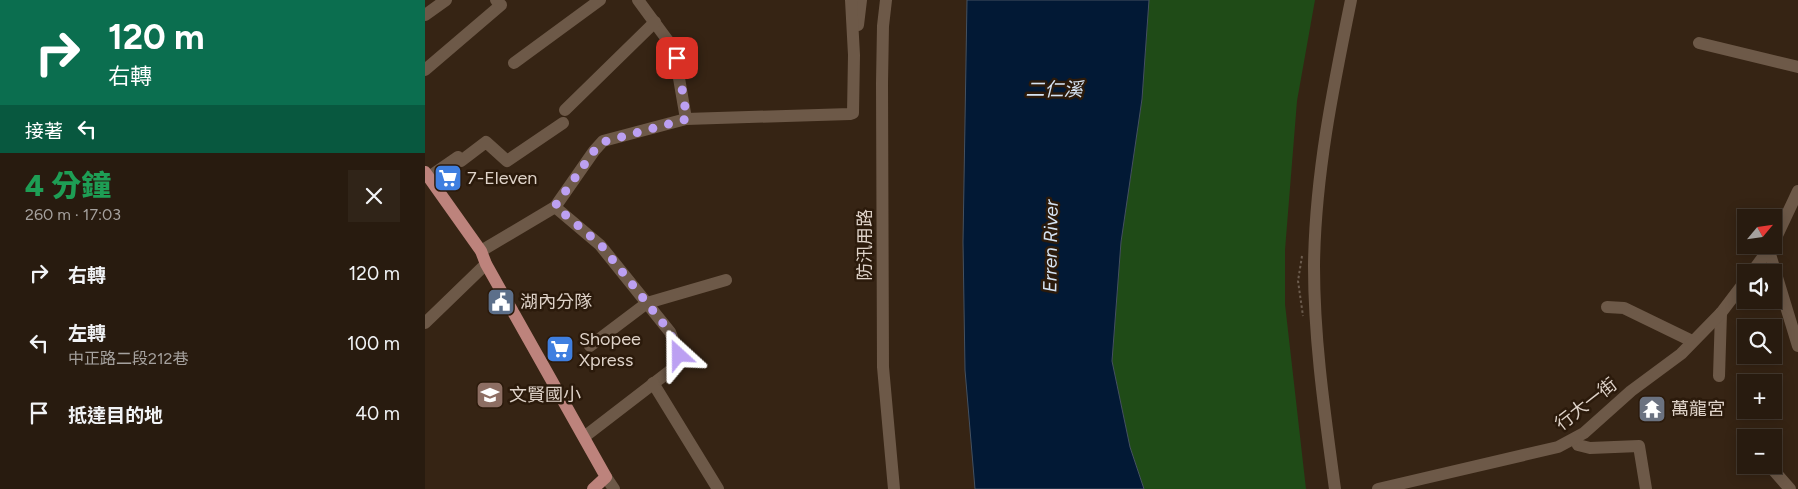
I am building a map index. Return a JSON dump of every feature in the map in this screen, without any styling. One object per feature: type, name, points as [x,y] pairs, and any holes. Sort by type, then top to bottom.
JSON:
[{"type":"main road","points":[[426,174],[481,251],[486,264],[606,476],[593,489]]},
{"type":"street","points":[[425,15],[446,0]]},
{"type":"street","points":[[425,70],[501,5],[496,0]]},
{"type":"street","points":[[514,63],[600,0]]},
{"type":"street","points":[[638,0],[674,49],[687,119]]},
{"type":"street","points":[[481,251],[555,206],[594,151],[603,142],[687,119],[849,114],[855,108],[851,0]]},
{"type":"street","points":[[854,55],[861,0]]},
{"type":"street","name":"防汛用路","points":[[886,0],[881,83],[883,367],[894,489]]},
{"type":"street","points":[[1335,489],[1319,368],[1314,266],[1319,181],[1327,122],[1351,0]]},
{"type":"street","points":[[426,174],[458,157],[461,161],[486,142],[507,162],[564,117],[655,22]]},
{"type":"street","points":[[1699,43],[1798,67]]},
{"type":"street","points":[[1783,228],[1795,208],[1798,191]]},
{"type":"street","points":[[555,206],[601,245],[670,332],[679,355],[679,362],[675,367],[584,437]]},
{"type":"street","points":[[1758,264],[1766,254]]},
{"type":"street","points":[[1774,254],[1798,346]]},
{"type":"street","points":[[426,319],[486,264]]},
{"type":"street","points":[[590,346],[647,303],[726,280]]},
{"type":"street","name":"行大一街","points":[[1378,489],[1558,447],[1575,439],[1631,391],[1681,354],[1721,313],[1737,292]]},
{"type":"street","points":[[1607,307],[1624,308],[1692,341]]},
{"type":"street","points":[[1719,376],[1721,313]]},
{"type":"street","points":[[653,383],[718,489]]},
{"type":"street","points":[[1575,439],[1578,445],[1590,448],[1639,446],[1646,489]]},
{"type":"street","points":[[1777,474],[1790,489]]},
{"type":"street","points":[[606,476],[614,489]]},
{"type":"green space","points":[[1149,0],[1315,0],[1297,101],[1285,250],[1285,304],[1306,489],[1144,489],[1130,447],[1112,361],[1121,242],[1142,99]]},
{"type":"water","name":"二仁溪","points":[[967,0],[1149,0],[1142,99],[1121,242],[1112,361],[1130,447],[1144,489],[975,489],[965,370],[963,242]]},
{"type":"place","name":"7-Eleven","points":[[448,178]]},
{"type":"place","name":"湖內分隊","points":[[501,302]]},
{"type":"place","name":"Shopee Xpress","points":[[560,349]]},
{"type":"place","name":"文賢國小","points":[[490,395]]},
{"type":"place","name":"萬龍宮","points":[[1652,409]]},
{"type":"route","points":[[677,58],[687,119],[603,142],[594,151],[555,206],[601,245],[670,332],[677,345],[679,355]]},
{"type":"water label","name":"Erren River","points":[[1050,246]]}]
